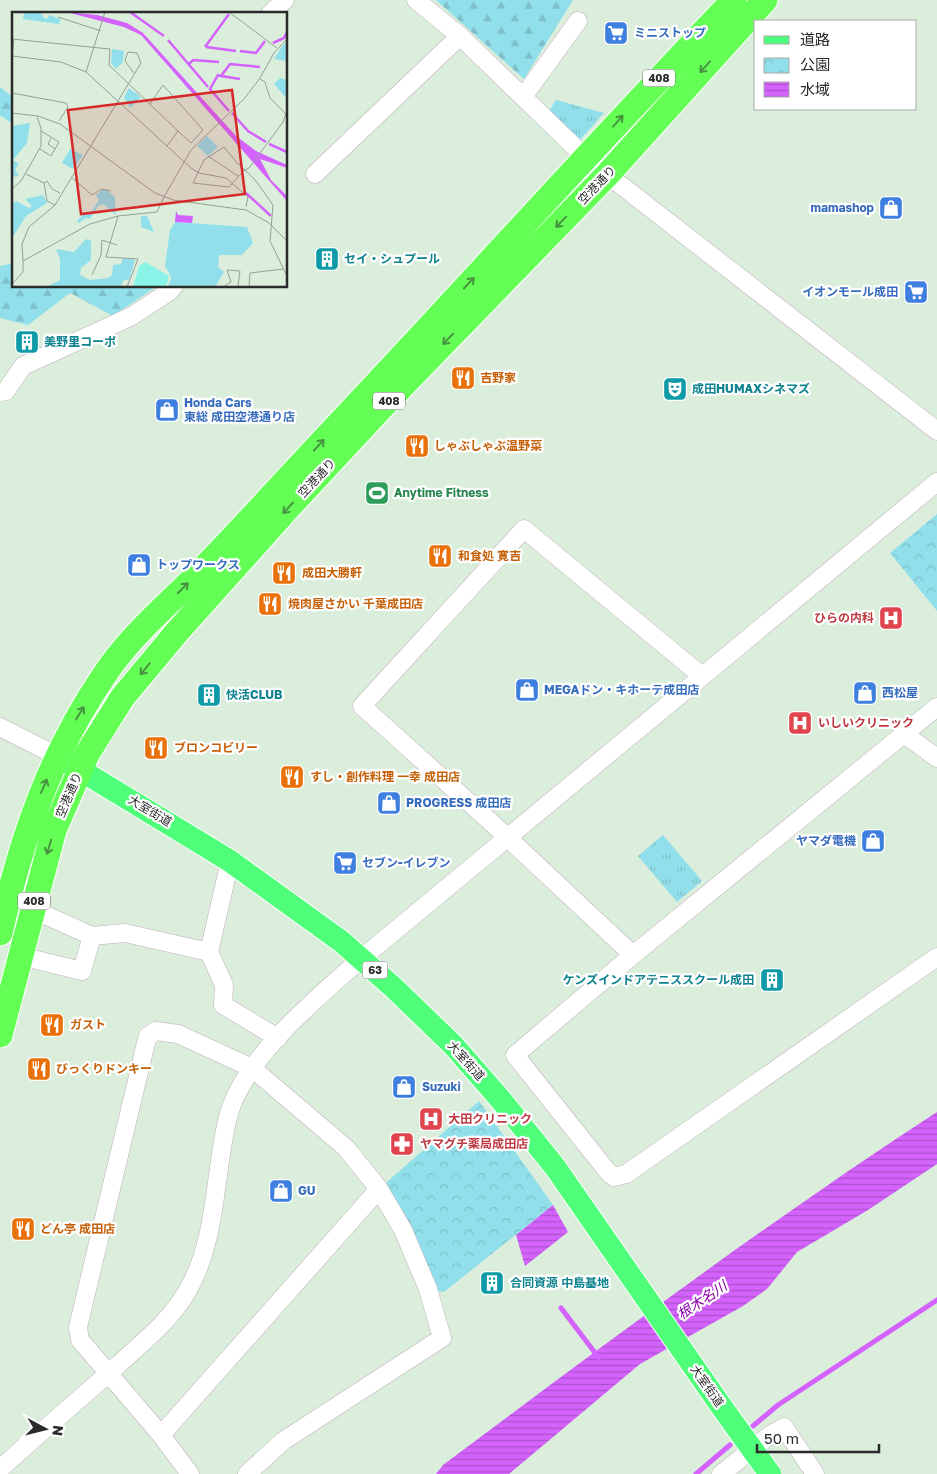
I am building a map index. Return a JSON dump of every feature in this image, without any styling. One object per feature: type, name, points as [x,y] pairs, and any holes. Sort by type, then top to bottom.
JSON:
[{"type":"highway","name":"空港通り","points":[[0,933],[26,833],[57,756],[104,674],[126,646],[339,424],[624,115],[734,0]]},
{"type":"highway","name":"空港通り","points":[[0,1035],[54,830],[80,770],[122,698],[177,632],[375,415],[607,175],[765,0]]},
{"type":"main road","name":"大室街道","points":[[57,756],[230,861],[362,958],[452,1045],[501,1100],[555,1166],[770,1474]]},
{"type":"street","points":[[272,12],[286,0]]},
{"type":"street","points":[[416,0],[460,36],[586,158],[937,431]]},
{"type":"street","points":[[523,97],[578,20]]},
{"type":"street","points":[[315,174],[460,36]]},
{"type":"street","points":[[0,392],[6,391],[23,366],[132,316],[172,289]]},
{"type":"street","points":[[0,1469],[165,1322],[188,1289],[200,1262],[210,1230],[227,1120],[237,1091],[252,1068],[278,1038],[332,984],[362,958],[937,482]]},
{"type":"street","points":[[633,955],[507,837],[362,706],[524,529],[702,676]]},
{"type":"street","points":[[937,707],[633,955],[515,1056],[614,1177],[626,1174],[937,957]]},
{"type":"street","points":[[0,727],[57,756]]},
{"type":"street","points":[[904,734],[937,758]]},
{"type":"street","points":[[230,861],[209,952],[224,985],[223,1005],[278,1038]]},
{"type":"street","points":[[32,909],[92,936],[125,933],[209,952]]},
{"type":"street","points":[[20,956],[82,971],[92,936]]},
{"type":"street","points":[[190,1474],[161,1435],[80,1340],[78,1327],[148,1036],[156,1031],[178,1034],[252,1068],[346,1148],[379,1189],[403,1230],[428,1289],[442,1338],[284,1441],[247,1474]]},
{"type":"street","points":[[161,1435],[379,1189]]},
{"type":"street","points":[[721,1474],[770,1435],[784,1427],[815,1474]]},
{"type":"green space","points":[[436,0],[573,0],[524,79]]},
{"type":"green space","points":[[0,87],[12,96],[12,124],[0,115]]},
{"type":"green space","points":[[556,100],[604,113],[580,140],[549,111]]},
{"type":"green space","points":[[12,263],[12,288],[154,288],[113,316],[70,293],[28,325],[0,318],[0,266]]},
{"type":"green space","points":[[937,514],[937,611],[890,553]]},
{"type":"green space","points":[[663,835],[702,881],[677,902],[638,856]]},
{"type":"green space","points":[[479,1101],[553,1205],[444,1292],[428,1289],[379,1189]]},
{"type":"water","name":"根木名川","points":[[937,1112],[937,1164],[868,1210],[797,1252],[767,1289],[743,1306],[640,1364],[509,1474],[436,1474],[443,1465],[687,1284]]},
{"type":"water","points":[[553,1205],[568,1232],[525,1266],[516,1235]]},
{"type":"waterway","points":[[753,1426],[778,1405],[937,1300]]},
{"type":"waterway","points":[[561,1308],[599,1358]]},
{"type":"waterway","points":[[696,1474],[730,1445]]},
{"type":"place","name":"ミニストップ","points":[[616,33]]},
{"type":"place","name":"mamashop","points":[[891,208]]},
{"type":"place","name":"セイ・シュプール","points":[[327,259]]},
{"type":"place","name":"イオンモール成田","points":[[916,292]]},
{"type":"place","name":"美野里コーポ","points":[[27,342]]},
{"type":"place","name":"吉野家","points":[[463,378]]},
{"type":"place","name":"成田HUMAXシネマズ","points":[[675,389]]},
{"type":"place","name":"Honda Cars 東総 成田空港通り店","points":[[167,410]]},
{"type":"place","name":"しゃぶしゃぶ温野菜","points":[[417,446]]},
{"type":"place","name":"Anytime Fitness","points":[[377,493]]},
{"type":"place","name":"和食処 寛吉","points":[[440,556]]},
{"type":"place","name":"トップワークス","points":[[139,565]]},
{"type":"place","name":"成田大勝軒","points":[[284,573]]},
{"type":"place","name":"焼肉屋さかい 千葉成田店","points":[[270,604]]},
{"type":"place","name":"ひらの内科","points":[[891,618]]},
{"type":"place","name":"MEGAドン・キホーテ成田店","points":[[527,690]]},
{"type":"place","name":"西松屋","points":[[865,693]]},
{"type":"place","name":"快活CLUB","points":[[209,695]]},
{"type":"place","name":"いしいクリニック","points":[[800,723]]},
{"type":"place","name":"ブロンコビリー","points":[[156,748]]},
{"type":"place","name":"すし・創作料理 一幸 成田店","points":[[292,777]]},
{"type":"place","name":"PROGRESS 成田店","points":[[389,803]]},
{"type":"place","name":"ヤマダ電機","points":[[873,841]]},
{"type":"place","name":"セブン-イレブン","points":[[345,863]]},
{"type":"place","name":"ケンズインドアテニススクール成田","points":[[772,980]]},
{"type":"place","name":"ガスト","points":[[52,1025]]},
{"type":"place","name":"びっくりドンキー","points":[[39,1069]]},
{"type":"place","name":"Suzuki","points":[[404,1087]]},
{"type":"place","name":"大田クリニック","points":[[431,1119]]},
{"type":"place","name":"ヤマグチ薬局成田店","points":[[402,1144]]},
{"type":"place","name":"GU","points":[[281,1191]]},
{"type":"place","name":"どん亭 成田店","points":[[23,1229]]},
{"type":"place","name":"合同資源 中島基地","points":[[492,1283]]}]
